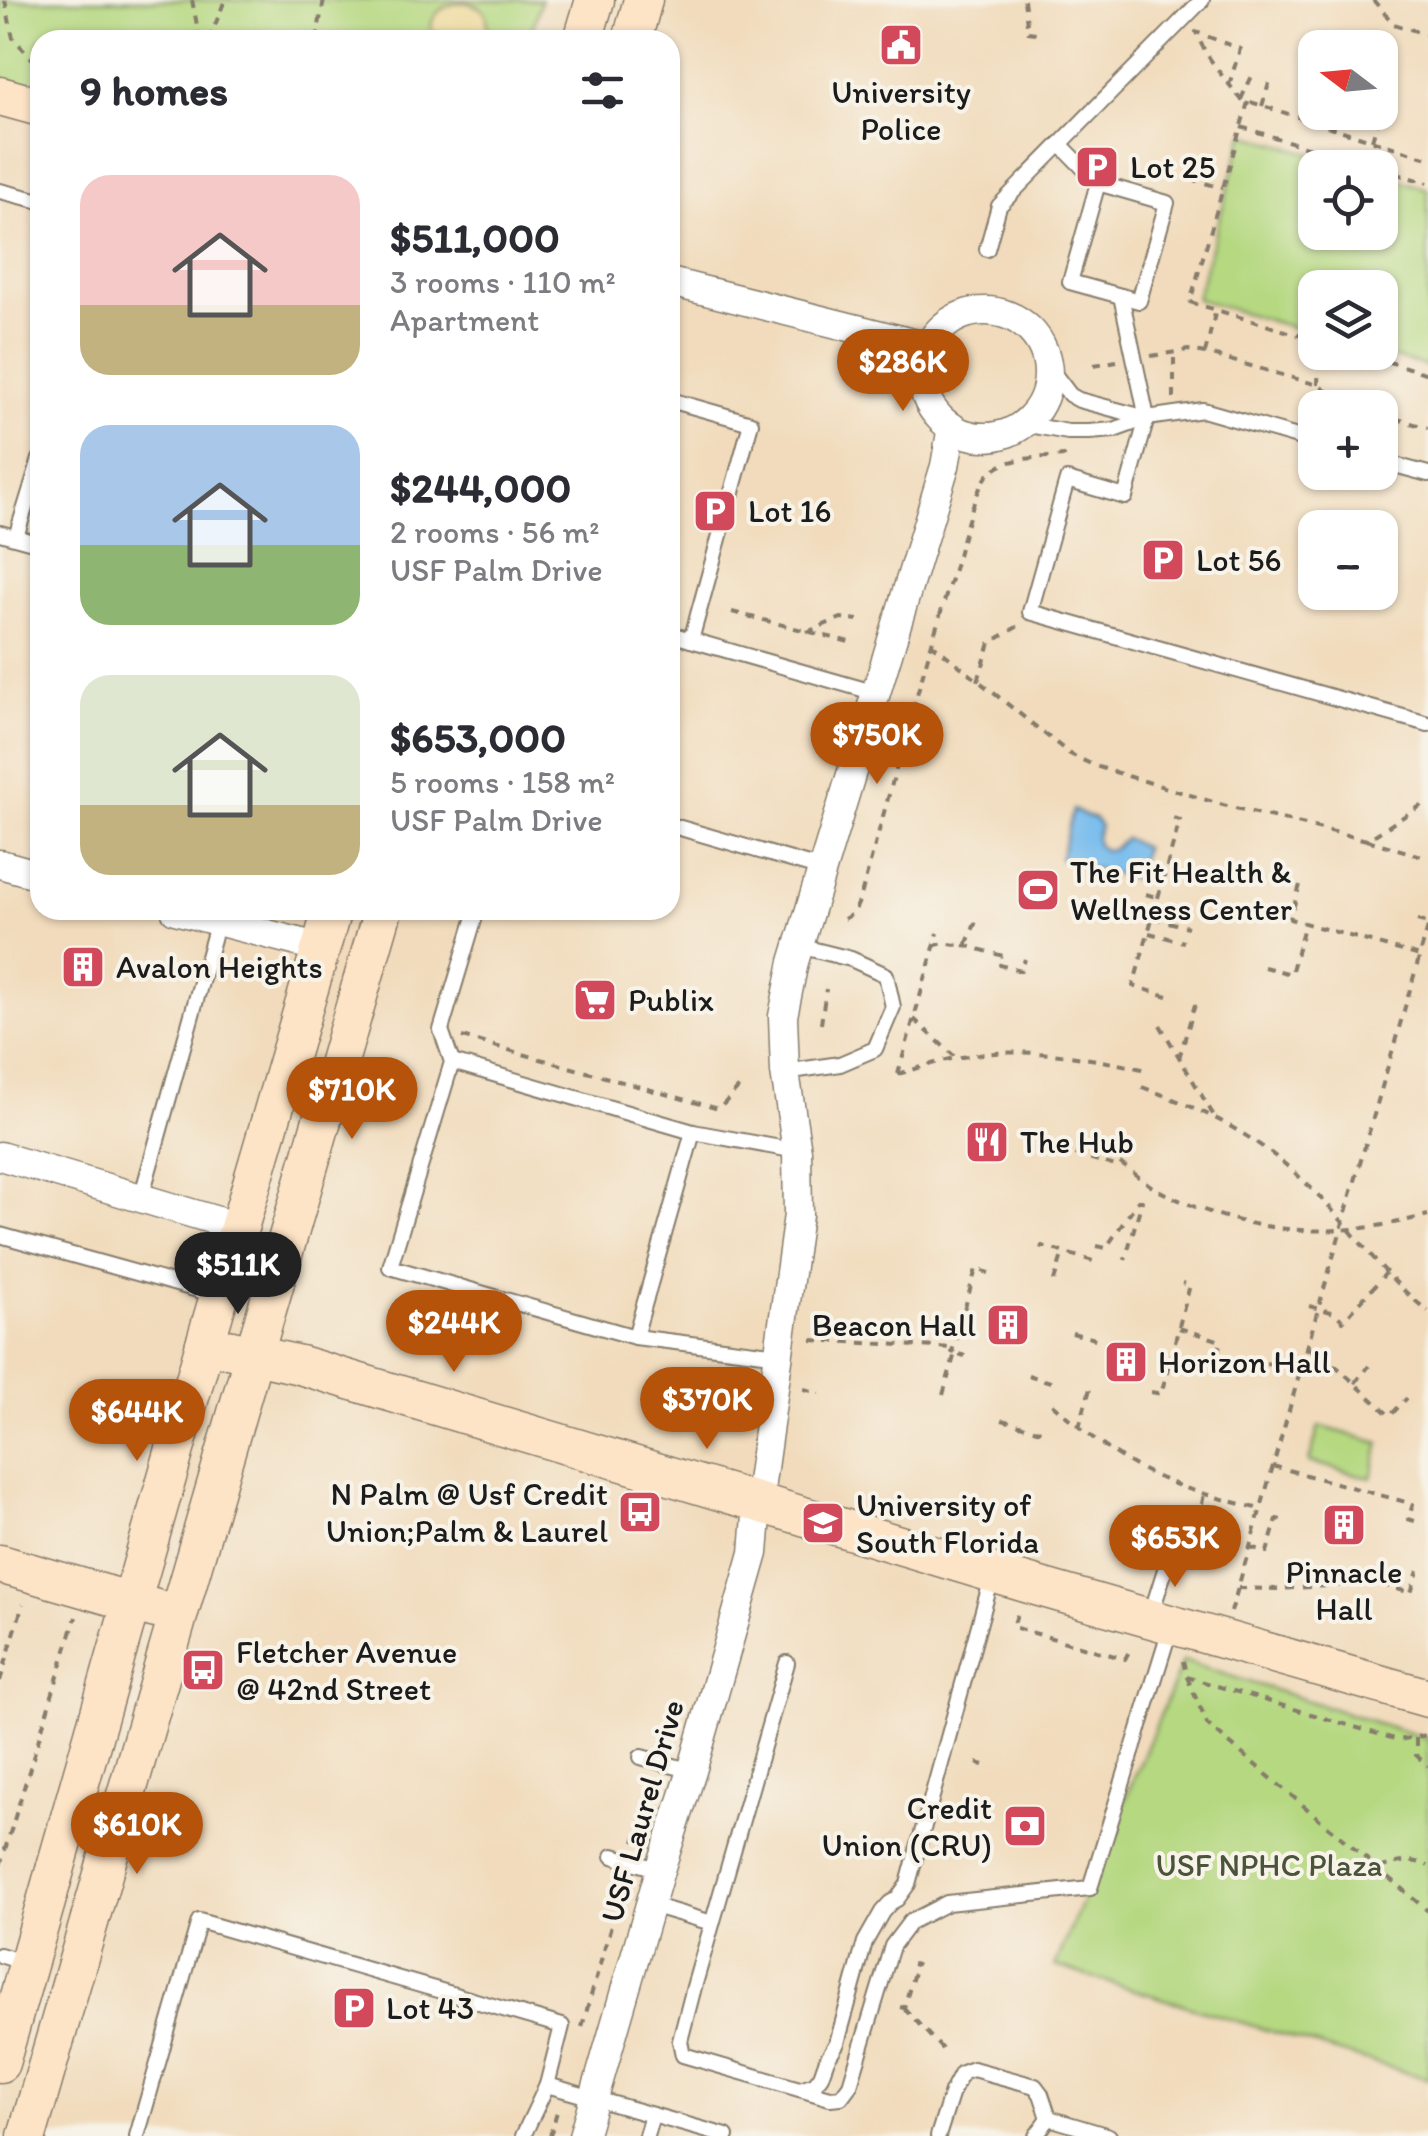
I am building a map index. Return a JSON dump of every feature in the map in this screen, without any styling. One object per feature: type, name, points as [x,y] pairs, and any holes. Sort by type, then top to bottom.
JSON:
[{"type":"main road","points":[[586,30],[595,0]]},
{"type":"main road","points":[[635,30],[643,0]]},
{"type":"main road","points":[[0,96],[30,104]]},
{"type":"main road","points":[[0,2063],[15,1960],[133,1602],[329,920]]},
{"type":"main road","points":[[27,2136],[380,920]]},
{"type":"main road","points":[[311,1162],[312,1101],[320,1042],[336,986],[321,948]]},
{"type":"main road","points":[[205,1344],[338,1376],[993,1573],[1151,1629],[1428,1698]]},
{"type":"main road","points":[[0,1564],[178,1616]]},
{"type":"street","points":[[680,285],[929,347]]},
{"type":"street","points":[[976,312],[1014,318],[1030,330],[1042,346],[1048,366],[1047,386],[1040,405],[1023,424],[1008,433],[988,437],[952,427],[932,408],[924,389],[923,367],[940,330],[956,318],[976,312]]},
{"type":"street","points":[[796,1151],[785,1072],[783,1016],[799,946],[945,466],[952,427]]},
{"type":"street","points":[[0,864],[30,872]]},
{"type":"street","points":[[214,920],[321,948]]},
{"type":"street","name":"USF Laurel Drive","points":[[583,2136],[754,1553],[798,1216],[796,1151]]},
{"type":"street","points":[[0,1156],[240,1228]]},
{"type":"lane","points":[[987,249],[1000,206],[1202,0]]},
{"type":"lane","points":[[1060,144],[1098,183],[1166,202],[1139,301],[1070,282],[1098,183]]},
{"type":"lane","points":[[0,192],[30,198]]},
{"type":"lane","points":[[1121,296],[1147,418],[1124,496],[1067,480],[1030,612],[1428,724]]},
{"type":"lane","points":[[1048,366],[1070,395],[1147,418]]},
{"type":"lane","points":[[680,403],[751,423],[690,640]]},
{"type":"lane","points":[[1023,424],[1090,432],[1202,410],[1298,437]]},
{"type":"lane","points":[[1398,466],[1428,474]]},
{"type":"lane","points":[[16,538],[30,492]]},
{"type":"lane","points":[[0,533],[30,542]]},
{"type":"lane","points":[[680,637],[876,692]]},
{"type":"lane","points":[[680,828],[822,870]]},
{"type":"lane","points":[[474,920],[441,1030],[452,1062],[390,1267],[635,1337],[780,1355]]},
{"type":"lane","points":[[142,1198],[218,921]]},
{"type":"lane","points":[[785,1072],[840,1064],[875,1049],[894,1007],[886,976],[851,959],[799,946]]},
{"type":"lane","points":[[452,1062],[694,1132],[796,1151]]},
{"type":"lane","points":[[635,1337],[694,1132]]},
{"type":"lane","points":[[0,1235],[220,1296]]},
{"type":"lane","points":[[787,1663],[712,1923],[680,2050],[683,2055],[830,2098],[840,2097],[850,2086],[892,1946],[910,1922],[947,1903],[1090,1888],[1174,1541]]},
{"type":"lane","points":[[800,2089],[815,2084],[837,2043],[865,1942],[882,1912],[908,1884],[993,1573]]},
{"type":"lane","points":[[641,1757],[692,1771]]},
{"type":"lane","points":[[612,1856],[660,1870]]},
{"type":"lane","points":[[651,1905],[712,1923]]},
{"type":"lane","points":[[137,2136],[199,1920],[562,2026],[547,2085],[524,2136]]},
{"type":"lane","points":[[938,2136],[952,2092],[962,2073],[973,2068],[1034,2086],[1042,2094],[1049,2118]]},
{"type":"lane","points":[[547,2085],[726,2136]]},
{"type":"lane","points":[[646,2136],[652,2115]]},
{"type":"lane","points":[[1036,2136],[1049,2118]]},
{"type":"lane","points":[[1049,2118],[1110,2136]]},
{"type":"path","points":[[5,0],[13,38],[30,56]]},
{"type":"path","points":[[192,0],[198,30]]},
{"type":"path","points":[[213,30],[226,0]]},
{"type":"path","points":[[318,30],[324,0]]},
{"type":"path","points":[[1024,0],[1028,32],[1043,34]]},
{"type":"path","points":[[1373,0],[1394,24],[1428,35]]},
{"type":"path","points":[[213,30],[218,17]]},
{"type":"path","points":[[1230,84],[1240,49],[1196,32],[1202,47],[1230,84],[1242,99],[1428,158]]},
{"type":"path","points":[[1242,99],[1254,72]]},
{"type":"path","points":[[1262,106],[1271,77]]},
{"type":"path","points":[[1248,102],[1190,302],[1298,335]]},
{"type":"path","points":[[1241,127],[1318,150]]},
{"type":"path","points":[[1372,140],[1375,130]]},
{"type":"path","points":[[1398,174],[1428,183]]},
{"type":"path","points":[[1190,178],[1223,188]]},
{"type":"path","points":[[1204,353],[1216,310]]},
{"type":"path","points":[[1094,365],[1188,350],[1325,390]]},
{"type":"path","points":[[1174,352],[1174,398]]},
{"type":"path","points":[[1398,365],[1428,374]]},
{"type":"path","points":[[1318,370],[1318,385]]},
{"type":"path","points":[[1398,419],[1428,428]]},
{"type":"path","points":[[844,919],[854,913],[860,899],[931,643],[985,479],[1005,464],[1064,456]]},
{"type":"path","points":[[732,612],[852,643]]},
{"type":"path","points":[[808,632],[841,618],[858,620]]},
{"type":"path","points":[[978,681],[990,642],[1022,624]]},
{"type":"path","points":[[931,643],[1070,754],[1095,766],[1224,805],[1428,858]]},
{"type":"path","points":[[1367,840],[1428,801]]},
{"type":"path","points":[[1168,996],[1134,986],[1138,957],[1149,933],[1180,820],[1169,817]]},
{"type":"path","points":[[1300,885],[1290,919],[1420,956]]},
{"type":"path","points":[[1146,894],[1159,898]]},
{"type":"path","points":[[1153,918],[1188,928]]},
{"type":"path","points":[[964,945],[970,940],[976,919],[980,920]]},
{"type":"path","points":[[1231,1612],[1420,956],[1428,925],[1417,920]]},
{"type":"path","points":[[1264,967],[1291,974],[1304,923]]},
{"type":"path","points":[[938,933],[898,1074],[956,1058],[1008,1052],[1061,1054],[1147,1070]]},
{"type":"path","points":[[1149,933],[1184,942]]},
{"type":"path","points":[[934,946],[964,945],[1003,956],[1000,965],[1021,970],[1025,959]]},
{"type":"path","points":[[821,1024],[826,989]]},
{"type":"path","points":[[1179,1058],[1197,998]]},
{"type":"path","points":[[914,1018],[956,1058]]},
{"type":"path","points":[[1160,1025],[1214,1116]]},
{"type":"path","points":[[458,1036],[719,1110],[741,1085]]},
{"type":"path","points":[[1142,1086],[1214,1116],[1272,1152],[1313,1190],[1386,1273],[1428,1311]]},
{"type":"path","points":[[1075,1154],[1120,1165],[1176,1198],[1262,1227],[1349,1230],[1395,1224],[1428,1214]]},
{"type":"path","points":[[1097,1246],[1106,1248],[1138,1201],[1142,1201],[1125,1260]]},
{"type":"path","points":[[1041,1248],[1093,1260]]},
{"type":"path","points":[[1054,1281],[1062,1252]]},
{"type":"path","points":[[944,1394],[976,1269],[989,1273]]},
{"type":"path","points":[[1309,1306],[1335,1313],[1343,1321],[1386,1273]]},
{"type":"path","points":[[1152,1392],[1161,1394],[1190,1285],[1182,1283]]},
{"type":"path","points":[[1179,1328],[1221,1340],[1216,1362]]},
{"type":"path","points":[[1072,1333],[1099,1340]]},
{"type":"path","points":[[812,1340],[954,1350],[965,1356]]},
{"type":"path","points":[[1307,1347],[1337,1367],[1390,1416],[1407,1398]]},
{"type":"path","points":[[1170,1361],[1302,1364]]},
{"type":"path","points":[[1355,1383],[1369,1366]]},
{"type":"path","points":[[1028,1375],[1058,1384]]},
{"type":"path","points":[[1079,1428],[1091,1386]]},
{"type":"path","points":[[804,1389],[820,1394]]},
{"type":"path","points":[[1052,1404],[1110,1451],[1144,1470],[1204,1494],[1260,1510]]},
{"type":"path","points":[[1002,1420],[1044,1432]]},
{"type":"path","points":[[1273,1466],[1413,1504],[1408,1519],[1416,1521]]},
{"type":"path","points":[[1202,1504],[1204,1494]]},
{"type":"path","points":[[1228,1509],[1230,1501]]},
{"type":"path","points":[[1250,1547],[1267,1552],[1277,1519],[1282,1520]]},
{"type":"path","points":[[1238,1588],[1376,1583],[1411,1593],[1418,1571]]},
{"type":"path","points":[[0,1681],[26,1594]]},
{"type":"path","points":[[0,1866],[78,1609]]},
{"type":"path","points":[[1017,1614],[1013,1627],[1125,1659],[1151,1629]]},
{"type":"path","points":[[1183,1660],[1207,1724],[1428,1911]]},
{"type":"path","points":[[1187,1677],[1398,1740],[1428,1735]]},
{"type":"path","points":[[1416,1738],[1416,1755],[1428,1766]]},
{"type":"path","points":[[631,1855],[656,1770]]},
{"type":"path","points":[[961,1810],[970,1812]]},
{"type":"path","points":[[1378,1869],[1400,1862],[1428,1866]]},
{"type":"path","points":[[581,2029],[627,1868]]},
{"type":"path","points":[[912,1964],[916,1966],[902,2007],[943,2050]]},
{"type":"path","points":[[550,2136],[558,2108]]},
{"type":"green space","points":[[0,0],[541,0],[532,30],[30,30],[30,86],[0,79]]},
{"type":"green space","points":[[1244,134],[1299,150],[1298,250],[1398,250],[1398,180],[1428,189],[1428,367],[1398,359],[1398,270],[1298,270],[1298,329],[1196,299]]},
{"type":"green space","points":[[1319,1426],[1380,1443],[1371,1478],[1309,1462]]},
{"type":"green space","name":"USF NPHC Plaza","points":[[1183,1661],[1428,1739],[1428,2079],[1055,1966]]},
{"type":"sand","points":[[463,2],[479,7],[486,14],[488,30],[432,30],[434,17]]},
{"type":"water","points":[[1073,810],[1095,819],[1100,826],[1097,845],[1104,850],[1113,849],[1125,838],[1144,848],[1135,879],[1060,859]]},
{"type":"place","name":"University Police","points":[[901,45]]},
{"type":"place","name":"Lot 25","points":[[1097,167]]},
{"type":"place","name":"Lot 16","points":[[715,511]]},
{"type":"place","name":"Lot 56","points":[[1163,560]]},
{"type":"place","name":"The Fit Health & Wellness Center","points":[[1038,890]]},
{"type":"place","name":"Avalon Heights","points":[[83,967]]},
{"type":"place","name":"Publix","points":[[595,1000]]},
{"type":"place","name":"The Hub","points":[[987,1142]]},
{"type":"place","name":"Beacon Hall","points":[[1008,1325]]},
{"type":"place","name":"Horizon Hall","points":[[1126,1362]]},
{"type":"place","name":"N Palm @ Usf Credit Union;Palm & Laurel","points":[[640,1512]]},
{"type":"place","name":"University of South Florida","points":[[823,1523]]},
{"type":"place","name":"Pinnacle Hall","points":[[1344,1525]]},
{"type":"place","name":"Fletcher Avenue @ 42nd Street","points":[[203,1670]]},
{"type":"place","name":"Credit Union (CRU)","points":[[1025,1826]]},
{"type":"place","name":"Lot 43","points":[[354,2008]]}]
